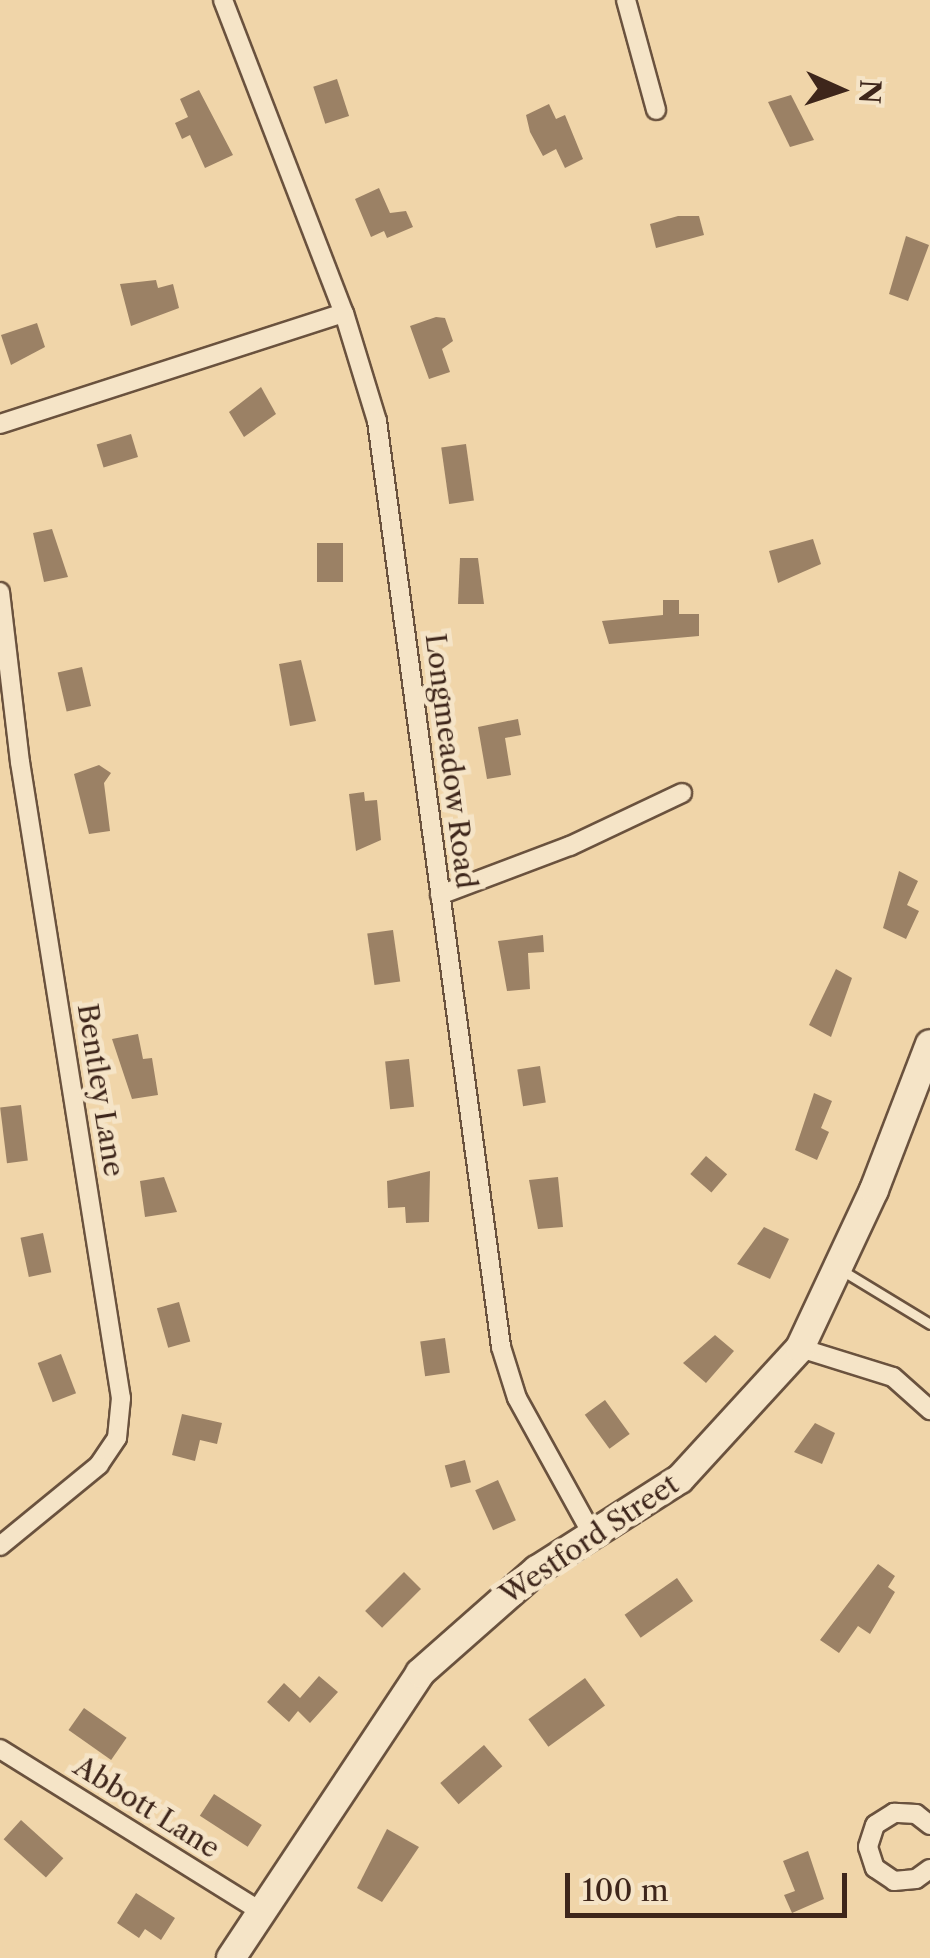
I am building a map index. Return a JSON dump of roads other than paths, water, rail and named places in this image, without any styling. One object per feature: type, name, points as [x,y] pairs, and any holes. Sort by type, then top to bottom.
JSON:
[{"type":"main road","name":"Westford Street","points":[[231,1958],[420,1673],[479,1616],[591,1532],[680,1479],[800,1348],[839,1269],[930,1044]]},
{"type":"street","name":"Longmeadow Road","points":[[223,0],[344,313],[376,421],[501,1347],[517,1398],[591,1532]]},
{"type":"street","points":[[626,0],[656,110]]},
{"type":"street","points":[[0,424],[344,313]]},
{"type":"street","name":"Bentley Lane","points":[[0,592],[20,762],[120,1398],[116,1438],[99,1465],[0,1546]]},
{"type":"street","points":[[440,895],[682,793]]},
{"type":"street","points":[[800,1348],[893,1377],[930,1410]]},
{"type":"street","name":"Abbott Lane","points":[[0,1749],[264,1913]]},
{"type":"street","points":[[930,1824],[916,1814],[894,1813],[875,1825],[868,1847],[875,1868],[894,1880],[916,1880],[930,1868]]},
{"type":"lane","points":[[839,1269],[930,1324]]}]
